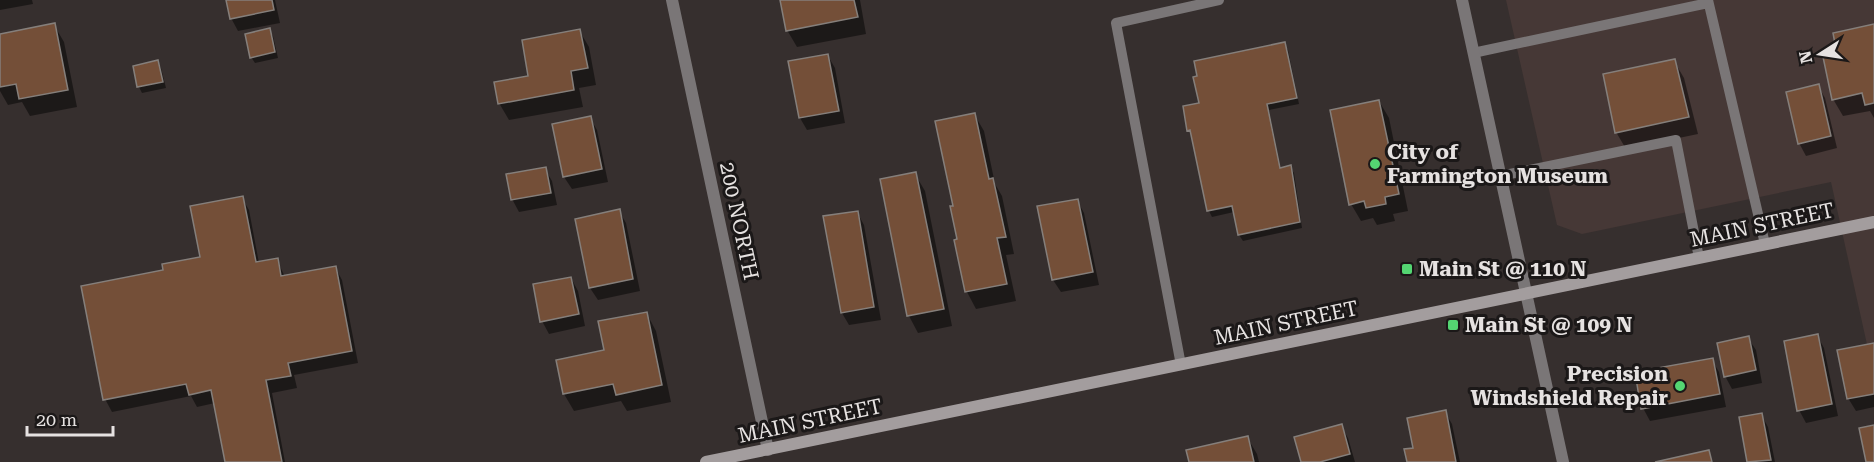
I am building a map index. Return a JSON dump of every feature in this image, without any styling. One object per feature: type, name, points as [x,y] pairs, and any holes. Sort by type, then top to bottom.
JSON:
[{"type":"main road","name":"MAIN STREET","points":[[706,462],[1874,222]]},
{"type":"street","name":"200 NORTH","points":[[672,0],[768,450]]},
{"type":"street","points":[[1462,0],[1563,462]]},
{"type":"lane","points":[[1181,365],[1116,23],[1219,0]]},
{"type":"lane","points":[[1473,53],[1708,1],[1765,244]]},
{"type":"lane","points":[[1500,176],[1676,140],[1699,258]]},
{"type":"shaded area","points":[[1506,0],[1874,0],[1874,376],[1831,182],[1582,234],[1557,225]]},
{"type":"building","points":[[226,0],[272,0],[274,10],[230,19]]},
{"type":"building","points":[[780,0],[854,0],[858,17],[786,31]]},
{"type":"building","points":[[55,23],[68,90],[19,99],[16,84],[0,87],[0,34]]},
{"type":"building","points":[[1874,24],[1874,103],[1865,105],[1862,93],[1832,100],[1822,52],[1836,49],[1833,33]]},
{"type":"building","points":[[270,28],[275,52],[250,58],[245,34]]},
{"type":"building","points":[[580,29],[588,68],[571,71],[574,90],[498,104],[494,82],[528,76],[522,40]]},
{"type":"building","points":[[1285,42],[1297,98],[1267,104],[1280,168],[1291,165],[1300,222],[1238,235],[1232,206],[1207,211],[1183,106],[1199,103],[1193,77],[1197,76],[1194,61]]},
{"type":"building","points":[[828,54],[839,111],[799,118],[788,61]]},
{"type":"building","points":[[1675,59],[1689,117],[1615,133],[1603,74]]},
{"type":"building","points":[[158,60],[163,82],[137,87],[133,66]]},
{"type":"building","points":[[1819,84],[1831,136],[1798,144],[1786,92]]},
{"type":"building","points":[[1379,100],[1399,194],[1385,197],[1386,204],[1366,208],[1364,201],[1349,205],[1330,110]]},
{"type":"building","points":[[975,113],[989,179],[993,178],[1006,237],[997,238],[1007,284],[965,292],[954,240],[957,239],[950,206],[953,206],[935,121]]},
{"type":"building","points":[[591,116],[602,169],[563,177],[552,124]]},
{"type":"building","points":[[546,167],[551,193],[511,200],[506,174]]},
{"type":"building","points":[[916,172],[944,309],[907,316],[880,179]]},
{"type":"building","points":[[243,196],[256,262],[278,258],[281,276],[336,266],[352,351],[288,363],[291,376],[266,380],[282,462],[225,462],[211,390],[189,395],[186,384],[103,400],[81,286],[163,270],[162,264],[200,257],[190,206]]},
{"type":"building","points":[[1078,199],[1093,272],[1052,280],[1037,206]]},
{"type":"building","points":[[620,209],[633,279],[589,288],[575,219]]},
{"type":"building","points":[[858,211],[874,307],[841,313],[823,216]]},
{"type":"building","points":[[571,277],[579,314],[540,322],[533,284]]},
{"type":"building","points":[[647,312],[662,385],[616,395],[613,384],[563,394],[556,360],[604,350],[598,321]]},
{"type":"building","points":[[1818,334],[1832,404],[1797,411],[1784,341]]},
{"type":"building","points":[[1749,336],[1756,370],[1724,377],[1717,343]]},
{"type":"building","points":[[1874,343],[1874,394],[1847,399],[1837,350]]},
{"type":"building","points":[[1713,358],[1720,394],[1641,409],[1635,372]]},
{"type":"building","points":[[1446,410],[1456,462],[1407,462],[1404,449],[1413,448],[1407,418]]},
{"type":"building","points":[[1762,413],[1771,460],[1747,462],[1739,417]]},
{"type":"building","points":[[1342,424],[1350,454],[1320,462],[1301,462],[1294,437]]},
{"type":"building","points":[[1874,425],[1874,462],[1866,462],[1859,428]]},
{"type":"building","points":[[1248,436],[1254,462],[1189,462],[1186,450]]},
{"type":"building","points":[[1709,450],[1712,462],[1655,462]]},
{"type":"place","name":"City of Farmington Museum","points":[[1375,164]]},
{"type":"place","name":"Main St @ 110 N","points":[[1407,269]]},
{"type":"place","name":"Main St @ 109 N","points":[[1453,325]]},
{"type":"place","name":"Precision Windshield Repair","points":[[1680,386]]}]
